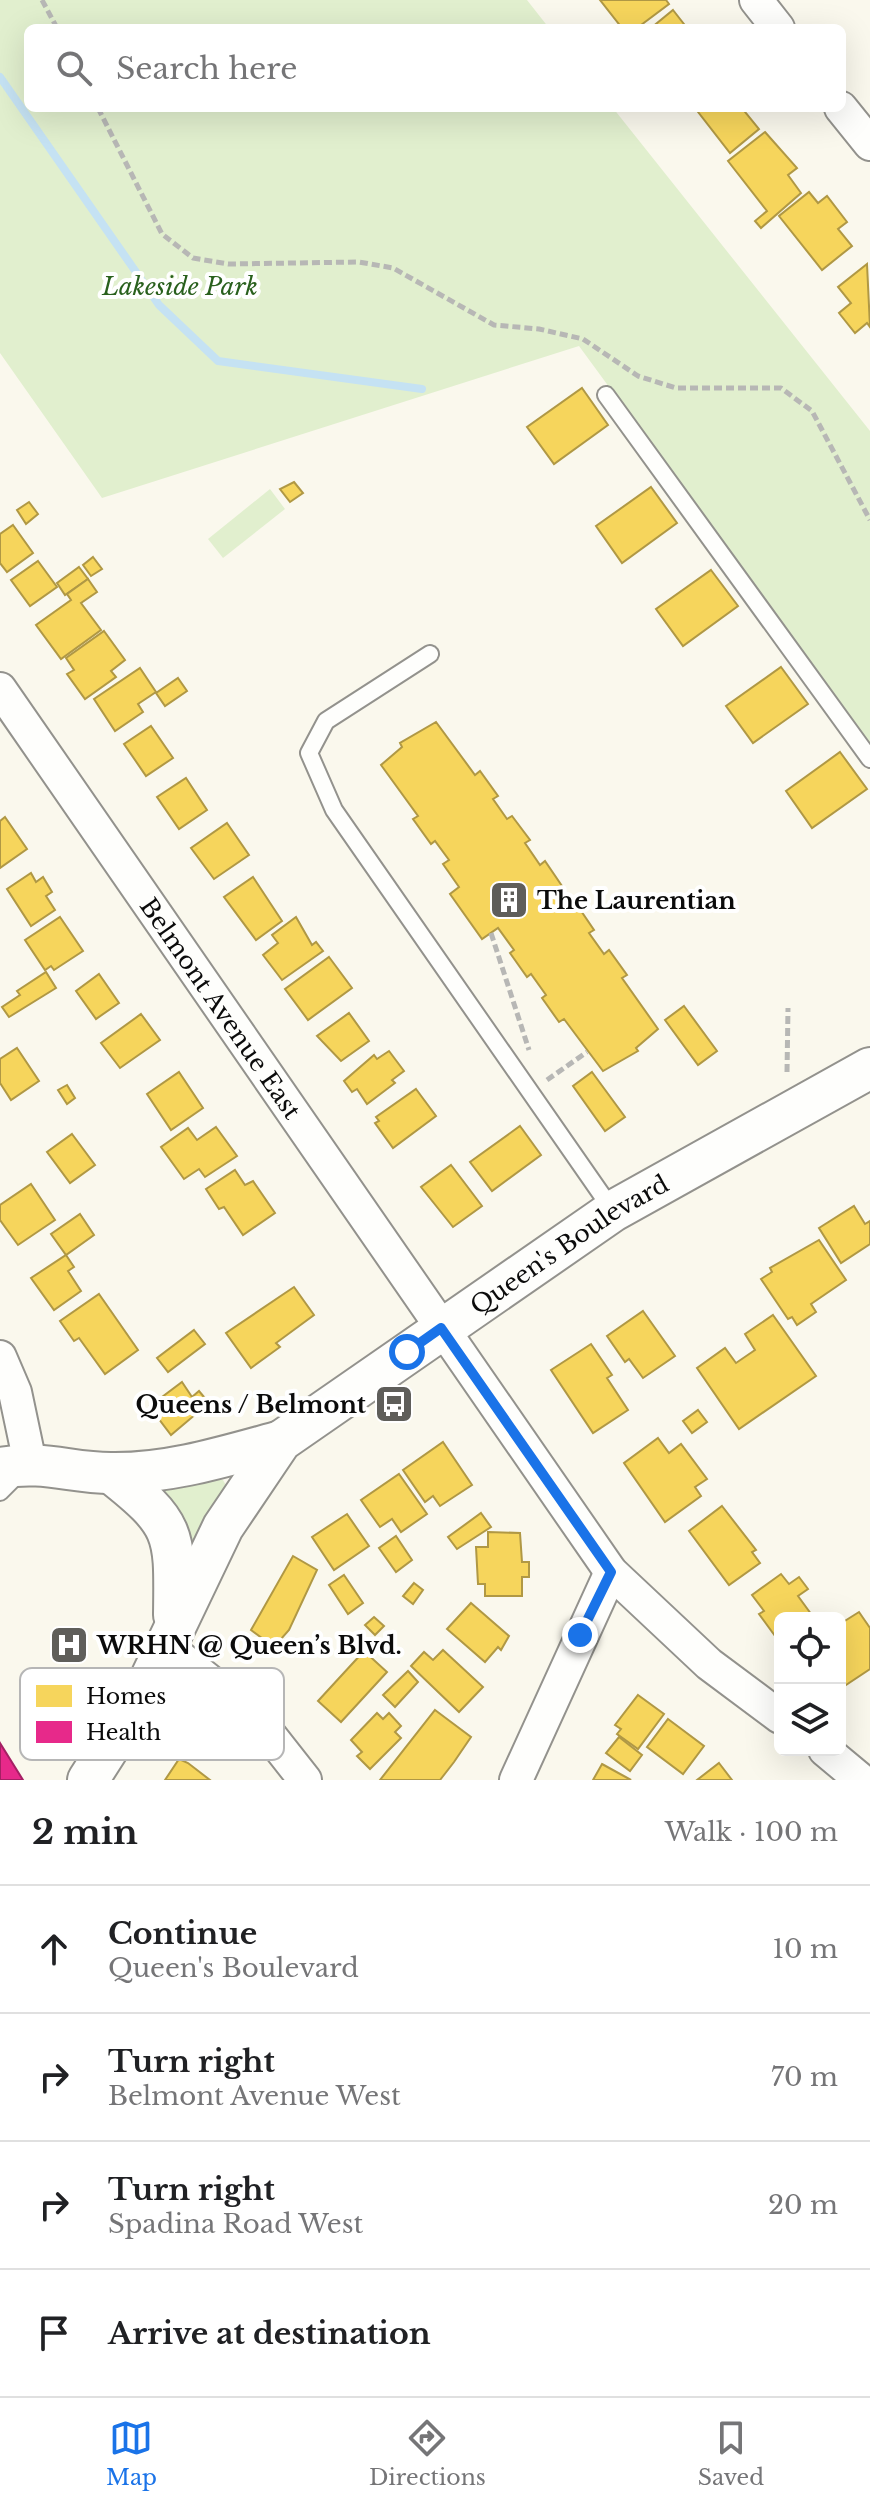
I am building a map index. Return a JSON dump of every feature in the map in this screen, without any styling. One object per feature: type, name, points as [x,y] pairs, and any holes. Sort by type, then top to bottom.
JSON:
[{"type":"street","points":[[756,0],[775,24]]},
{"type":"street","points":[[844,112],[870,144]]},
{"type":"street","name":"Belmont Avenue East","points":[[0,689],[611,1572],[709,1664],[774,1713]]},
{"type":"street","name":"Queen's Boulevard","points":[[15,1465],[111,1473],[190,1465],[281,1441],[613,1211],[870,1068]]},
{"type":"street","points":[[0,1357],[15,1392],[15,1465]]},
{"type":"street","name":"Queen's Boulevard","points":[[155,1668],[223,1527],[281,1441]]},
{"type":"street","name":"Queen's Boulevard","points":[[111,1473],[159,1514],[175,1552],[170,1636]]},
{"type":"street","points":[[516,1780],[611,1572]]},
{"type":"street","points":[[170,1636],[204,1668]]},
{"type":"street","points":[[284,1753],[305,1780]]},
{"type":"street","points":[[832,1756],[861,1780]]},
{"type":"street","name":"Queen's Boulevard","points":[[88,1780],[101,1760]]},
{"type":"lane","points":[[606,395],[870,759]]},
{"type":"lane","points":[[430,654],[326,721],[309,753],[334,810],[613,1211]]},
{"type":"lane","points":[[0,1492],[15,1465]]},
{"type":"path","points":[[42,0],[55,24]]},
{"type":"path","points":[[100,112],[162,234],[193,258],[228,264],[347,261],[393,268],[494,325],[539,329],[583,339],[638,376],[676,388],[781,388],[812,411],[870,520]]},
{"type":"path","points":[[491,933],[532,1059]]},
{"type":"path","points":[[787,1072],[788,1008]]},
{"type":"path","points":[[543,1083],[587,1052]]},
{"type":"green space","name":"Lakeside Park","points":[[0,0],[527,0],[546,24],[24,24],[24,112],[616,112],[870,431],[870,743],[579,346],[102,498],[0,353]]},
{"type":"green space","points":[[270,489],[285,509],[223,558],[208,539]]},
{"type":"green space","points":[[223,1480],[227,1487],[191,1547],[159,1489]]},
{"type":"building: Homes","points":[[600,0],[666,0],[669,4],[642,24],[619,24]]},
{"type":"building: Homes","points":[[673,10],[684,24],[656,24]]},
{"type":"building: Homes","points":[[698,112],[745,112],[759,129],[730,153]]},
{"type":"building: Homes","points":[[765,132],[797,168],[788,175],[801,193],[761,228],[755,221],[767,211],[728,161]]},
{"type":"building: Homes","points":[[809,192],[818,203],[827,196],[847,222],[838,229],[852,246],[822,270],[779,216]]},
{"type":"building: Homes","points":[[867,264],[870,327],[867,323],[855,333],[839,313],[851,303],[838,287]]},
{"type":"building: Homes","points":[[582,388],[608,425],[554,464],[527,427]]},
{"type":"building: Homes","points":[[294,482],[303,493],[290,502],[280,489]]},
{"type":"building: Homes","points":[[651,487],[677,523],[622,563],[596,526]]},
{"type":"building: Homes","points":[[29,502],[38,514],[26,524],[17,510]]},
{"type":"building: Homes","points":[[13,525],[33,553],[7,572],[0,563],[0,534]]},
{"type":"building: Homes","points":[[93,557],[102,569],[91,576],[83,565]]},
{"type":"building: Homes","points":[[38,561],[57,587],[30,606],[11,580]]},
{"type":"building: Homes","points":[[79,567],[88,579],[65,595],[57,583]]},
{"type":"building: Homes","points":[[711,570],[738,606],[683,646],[656,609]]},
{"type":"building: Homes","points":[[88,579],[97,592],[81,603],[101,630],[61,659],[36,625],[71,600],[67,594]]},
{"type":"building: Homes","points":[[104,631],[125,660],[111,671],[116,677],[85,699],[67,674],[74,670],[66,658]]},
{"type":"building: Homes","points":[[781,667],[808,704],[753,743],[726,706]]},
{"type":"building: Homes","points":[[140,668],[156,692],[138,704],[143,712],[115,731],[94,699]]},
{"type":"building: Homes","points":[[178,678],[187,691],[165,706],[156,693]]},
{"type":"building: Homes","name":"The Laurentian","points":[[436,722],[475,775],[480,771],[498,796],[493,799],[507,819],[512,816],[530,840],[525,843],[540,865],[545,861],[562,886],[558,889],[572,909],[577,905],[594,930],[589,933],[604,954],[609,950],[627,975],[622,978],[658,1029],[636,1048],[638,1051],[603,1071],[564,1019],[559,1022],[542,998],[546,995],[531,974],[527,977],[510,953],[514,950],[498,928],[482,939],[450,894],[459,887],[443,864],[449,860],[435,841],[431,844],[413,819],[418,816],[381,765],[402,747],[400,743]]},
{"type":"building: Homes","points":[[151,726],[173,758],[146,776],[124,744]]},
{"type":"building: Homes","points":[[840,752],[867,789],[812,828],[786,791]]},
{"type":"building: Homes","points":[[186,778],[207,810],[179,829],[157,797]]},
{"type":"building: Homes","points":[[5,817],[27,849],[0,868],[0,821]]},
{"type":"building: Homes","points":[[227,823],[249,855],[214,879],[191,848]]},
{"type":"building: Homes","points":[[31,873],[36,882],[43,877],[52,892],[46,896],[55,910],[31,926],[7,889]]},
{"type":"building: Homes","points":[[253,877],[282,921],[256,940],[224,897]]},
{"type":"building: Homes","points":[[60,917],[83,951],[54,970],[51,966],[45,970],[25,940]]},
{"type":"building: Homes","points":[[296,917],[312,945],[316,942],[323,951],[282,980],[263,955],[278,943],[272,935]]},
{"type":"building: Homes","points":[[329,957],[352,988],[308,1020],[285,989]]},
{"type":"building: Homes","points":[[46,972],[56,988],[9,1017],[2,1007],[20,995],[17,991]]},
{"type":"building: Homes","points":[[99,974],[119,1003],[96,1019],[76,991]]},
{"type":"building: Homes","points":[[684,1006],[717,1051],[698,1065],[665,1020]]},
{"type":"building: Homes","points":[[349,1013],[369,1041],[341,1061],[317,1036]]},
{"type":"building: Homes","points":[[141,1014],[160,1040],[120,1068],[101,1043]]},
{"type":"building: Homes","points":[[17,1048],[39,1081],[11,1100],[0,1083],[0,1059]]},
{"type":"building: Homes","points":[[389,1051],[404,1071],[392,1080],[395,1083],[367,1104],[357,1089],[352,1092],[344,1081],[374,1055],[377,1059]]},
{"type":"building: Homes","points":[[179,1072],[203,1108],[171,1130],[147,1094]]},
{"type":"building: Homes","points":[[592,1072],[625,1117],[605,1131],[573,1086]]},
{"type":"building: Homes","points":[[67,1085],[75,1098],[67,1104],[58,1090]]},
{"type":"building: Homes","points":[[416,1089],[436,1116],[393,1148],[375,1123],[379,1121],[376,1117]]},
{"type":"building: Homes","points":[[520,1126],[541,1155],[492,1191],[470,1162]]},
{"type":"building: Homes","points":[[216,1127],[237,1156],[205,1177],[199,1169],[184,1179],[161,1147],[188,1128],[197,1140]]},
{"type":"building: Homes","points":[[72,1134],[95,1165],[70,1183],[47,1152]]},
{"type":"building: Homes","points":[[451,1165],[482,1206],[453,1227],[421,1187]]},
{"type":"building: Homes","points":[[235,1170],[245,1185],[253,1181],[275,1213],[243,1235],[224,1207],[219,1209],[206,1189]]},
{"type":"building: Homes","points":[[31,1184],[55,1220],[18,1245],[0,1220],[0,1205]]},
{"type":"building: Homes","points":[[854,1206],[865,1224],[870,1221],[870,1244],[841,1263],[819,1228]]},
{"type":"building: Homes","points":[[80,1214],[94,1235],[66,1255],[51,1234]]},
{"type":"building: Homes","points":[[819,1240],[846,1280],[811,1304],[816,1312],[797,1325],[792,1317],[788,1319],[761,1279],[772,1272],[770,1268]]},
{"type":"building: Homes","points":[[66,1255],[74,1267],[68,1271],[81,1291],[54,1310],[31,1278]]},
{"type":"building: Homes","points":[[294,1287],[314,1315],[276,1343],[280,1347],[251,1368],[226,1333]]},
{"type":"building: Homes","points":[[99,1294],[138,1350],[105,1374],[79,1338],[74,1341],[60,1321]]},
{"type":"building: Homes","points":[[643,1311],[675,1356],[643,1378],[629,1359],[625,1362],[607,1336]]},
{"type":"building: Homes","points":[[773,1315],[816,1376],[739,1429],[697,1368],[725,1348],[736,1363],[755,1350],[745,1334]]},
{"type":"building: Homes","points":[[194,1330],[205,1344],[168,1372],[157,1358]]},
{"type":"building: Homes","points":[[591,1344],[612,1375],[607,1378],[628,1410],[593,1433],[551,1370]]},
{"type":"building: Homes","points":[[182,1382],[192,1397],[199,1391],[209,1403],[171,1435],[158,1418],[154,1421],[148,1413],[152,1410],[150,1406]]},
{"type":"building: Homes","points":[[698,1410],[707,1422],[692,1433],[683,1421]]},
{"type":"building: Homes","points":[[658,1438],[669,1453],[681,1444],[707,1479],[695,1487],[701,1496],[665,1522],[624,1463]]},
{"type":"building: Homes","points":[[443,1442],[472,1485],[440,1506],[433,1496],[425,1502],[403,1470]]},
{"type":"building: Homes","points":[[399,1474],[427,1514],[401,1532],[392,1519],[380,1527],[361,1500]]},
{"type":"building: Homes","points":[[722,1506],[756,1550],[752,1552],[760,1563],[729,1585],[689,1531]]},
{"type":"building: Homes","points":[[481,1513],[491,1527],[457,1549],[448,1537]]},
{"type":"building: Homes","points":[[347,1514],[369,1546],[334,1570],[312,1537]]},
{"type":"building: Homes","points":[[488,1532],[520,1533],[522,1562],[529,1562],[529,1577],[522,1577],[522,1596],[485,1596],[485,1584],[478,1584],[476,1547],[488,1547]]},
{"type":"building: Homes","points":[[396,1536],[412,1560],[396,1572],[379,1548]]},
{"type":"building: Homes","points":[[293,1556],[317,1570],[289,1630],[274,1647],[251,1630]]},
{"type":"building: Homes","points":[[781,1574],[789,1584],[799,1577],[808,1589],[798,1596],[810,1612],[774,1612],[774,1635],[759,1614],[764,1611],[752,1595]]},
{"type":"building: Homes","points":[[344,1575],[363,1603],[348,1614],[329,1585]]},
{"type":"building: Homes","points":[[414,1583],[423,1590],[413,1604],[403,1596]]},
{"type":"building: Homes","points":[[471,1603],[509,1636],[501,1650],[498,1647],[485,1662],[447,1629]]},
{"type":"building: Homes","points":[[859,1612],[870,1628],[870,1669],[846,1685],[846,1684],[846,1620]]},
{"type":"building: Homes","points":[[374,1617],[384,1626],[375,1635],[365,1625]]},
{"type":"building: Homes","points":[[443,1650],[483,1687],[459,1712],[411,1666],[424,1652],[433,1660]]},
{"type":"building: Homes","points":[[364,1651],[387,1672],[341,1722],[318,1701]]},
{"type":"building: Homes","points":[[408,1671],[418,1682],[395,1707],[383,1695]]},
{"type":"building: Homes","points":[[638,1695],[664,1714],[638,1749],[617,1734],[621,1729],[615,1725]]},
{"type":"building: Homes","points":[[435,1710],[471,1737],[440,1780],[380,1780]]},
{"type":"building: Homes","points":[[377,1713],[383,1719],[389,1713],[401,1726],[395,1732],[401,1738],[370,1769],[357,1756],[362,1752],[351,1740]]},
{"type":"building: Homes","points":[[668,1719],[704,1746],[683,1774],[647,1747]]},
{"type":"building: Homes","points":[[619,1737],[642,1755],[630,1771],[606,1753]]},
{"type":"building: Homes","points":[[181,1760],[210,1780],[165,1780]]},
{"type":"building: Homes","points":[[719,1763],[732,1780],[697,1780]]},
{"type":"building: Homes","points":[[602,1764],[631,1780],[593,1780]]},
{"type":"building: Health","points":[[0,1743],[23,1780],[0,1780]]},
{"type":"waterway","points":[[0,77],[24,111]]},
{"type":"waterway","points":[[24,112],[159,305],[218,361],[422,389]]},
{"type":"place","name":"The Laurentian","points":[[509,900]]},
{"type":"place","name":"Queens / Belmont","points":[[394,1404]]},
{"type":"place","name":"WRHN @ Queen’s Blvd.","points":[[69,1645]]},
{"type":"route","points":[[407,1352],[441,1328],[611,1572],[580,1635]]}]
